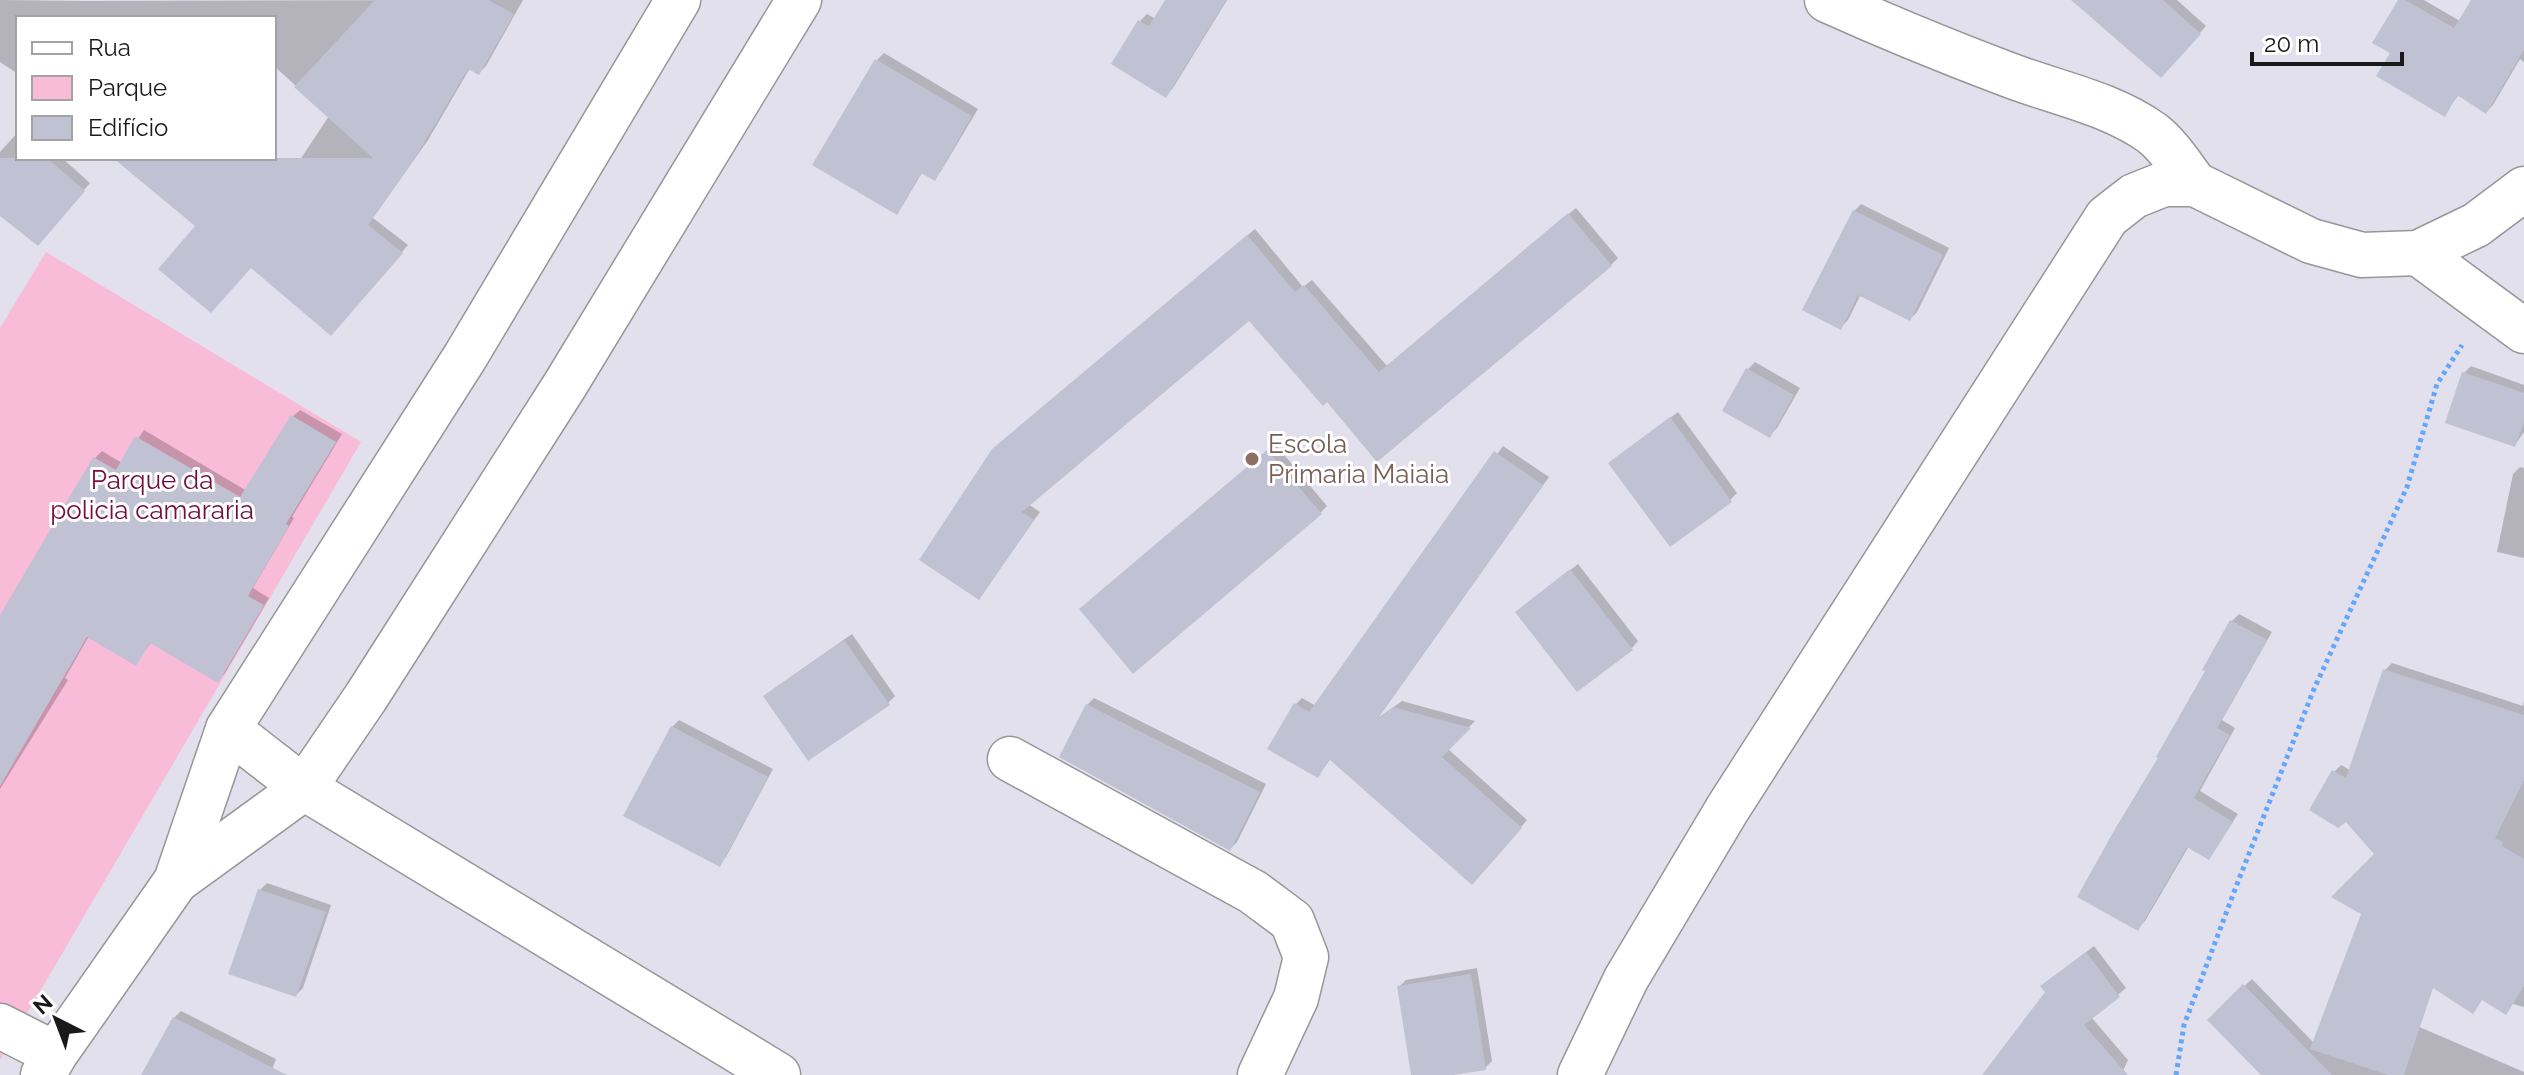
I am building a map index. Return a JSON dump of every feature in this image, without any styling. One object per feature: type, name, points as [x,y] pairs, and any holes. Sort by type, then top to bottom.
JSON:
[{"type":"street","points":[[0,1026],[49,1065],[176,881],[228,729],[465,357],[678,0]]},
{"type":"street","points":[[176,881],[304,788],[366,697],[565,385],[799,0]]},
{"type":"street","points":[[1827,0],[1892,14],[2011,76],[2103,107],[2148,130],[2162,141],[2195,184]]},
{"type":"street","points":[[1580,1075],[1626,979],[1728,808],[2107,217],[2134,196],[2164,184],[2195,184],[2311,241],[2362,255],[2418,253],[2476,225],[2524,189]]},
{"type":"street","points":[[2418,253],[2524,331]]},
{"type":"street","points":[[228,729],[304,788],[778,1075]]},
{"type":"street","points":[[1010,759],[1253,892],[1292,921],[1306,957],[1296,998],[1260,1075]]},
{"type":"path","points":[[2176,1075],[2184,1025],[2233,894],[2314,689],[2407,487],[2437,384],[2488,302]]},
{"type":"green space","name":"Parque da policia camararia","points":[[46,252],[361,442],[0,1060],[0,328]]},
{"type":"building","points":[[375,0],[488,0],[514,14],[479,75],[468,69],[415,158],[368,225],[403,253],[331,336],[251,268],[211,313],[158,269],[195,226],[115,160],[373,158],[294,87]]},
{"type":"building","points":[[1165,0],[1226,0],[1166,98],[1111,64],[1138,20],[1149,26]]},
{"type":"building","points":[[2071,0],[2163,0],[2201,34],[2161,78]]},
{"type":"building","points":[[2398,0],[2405,0],[2454,28],[2471,0],[2524,0],[2524,50],[2486,114],[2457,95],[2445,117],[2376,76],[2390,53],[2372,43]]},
{"type":"building","points":[[875,59],[972,116],[935,181],[921,173],[897,215],[812,165]]},
{"type":"building","points":[[0,158],[49,160],[85,191],[38,246],[0,216]]},
{"type":"building","points":[[1853,210],[1943,255],[1910,321],[1858,295],[1841,330],[1802,310]]},
{"type":"building","points":[[1568,213],[1612,266],[1377,462],[1327,402],[1323,406],[1249,321],[1022,512],[1034,520],[979,600],[919,560],[992,449],[1247,235],[1295,292],[1304,285],[1379,372]]},
{"type":"building","points":[[1746,368],[1794,395],[1770,438],[1722,411]]},
{"type":"building","points":[[2462,372],[2524,393],[2524,422],[2515,447],[2445,423]]},
{"type":"building","points":[[291,415],[336,442],[286,524],[289,526],[248,596],[264,605],[218,683],[150,643],[136,666],[87,637],[0,786],[0,615],[93,457],[116,470],[135,436],[240,497]]},
{"type":"building","points":[[1670,417],[1732,502],[1670,547],[1608,463]]},
{"type":"building","points":[[1267,450],[1322,514],[1133,674],[1079,609]]},
{"type":"building","points":[[1494,451],[1543,485],[1377,720],[1393,707],[1471,728],[1442,757],[1522,828],[1472,885],[1329,759],[1318,778],[1267,749],[1294,703],[1309,712]]},
{"type":"building","points":[[1570,569],[1633,650],[1577,692],[1515,612]]},
{"type":"building","points":[[2230,620],[2267,640],[2217,728],[2230,735],[2194,798],[2233,822],[2209,860],[2187,847],[2138,931],[2077,897],[2158,758]]},
{"type":"building","points":[[844,640],[890,705],[808,761],[763,696]]},
{"type":"building","points":[[2383,669],[2524,715],[2524,780],[2495,838],[2524,859],[2524,986],[2506,1015],[2482,1000],[2473,1014],[2433,988],[2404,1075],[2388,1075],[2310,1049],[2361,914],[2331,897],[2374,854],[2346,822],[2338,828],[2309,810],[2332,770],[2346,778]]},
{"type":"building","points":[[1086,704],[1260,792],[1230,851],[1059,757]]},
{"type":"building","points":[[671,726],[768,777],[720,867],[623,816]]},
{"type":"building","points":[[258,889],[326,912],[296,997],[228,974]]},
{"type":"building","points":[[2086,952],[2120,997],[2084,1025],[2128,1075],[1982,1075],[2045,992],[2040,986]]},
{"type":"building","points":[[1471,974],[1486,1070],[1453,1075],[1411,1075],[1397,986]]},
{"type":"building","points":[[2243,984],[2332,1075],[2261,1075],[2207,1020]]},
{"type":"building","points":[[173,1017],[287,1075],[141,1075]]},
{"type":"place","name":"Escola Primaria Maiaia","points":[[1252,459]]}]
